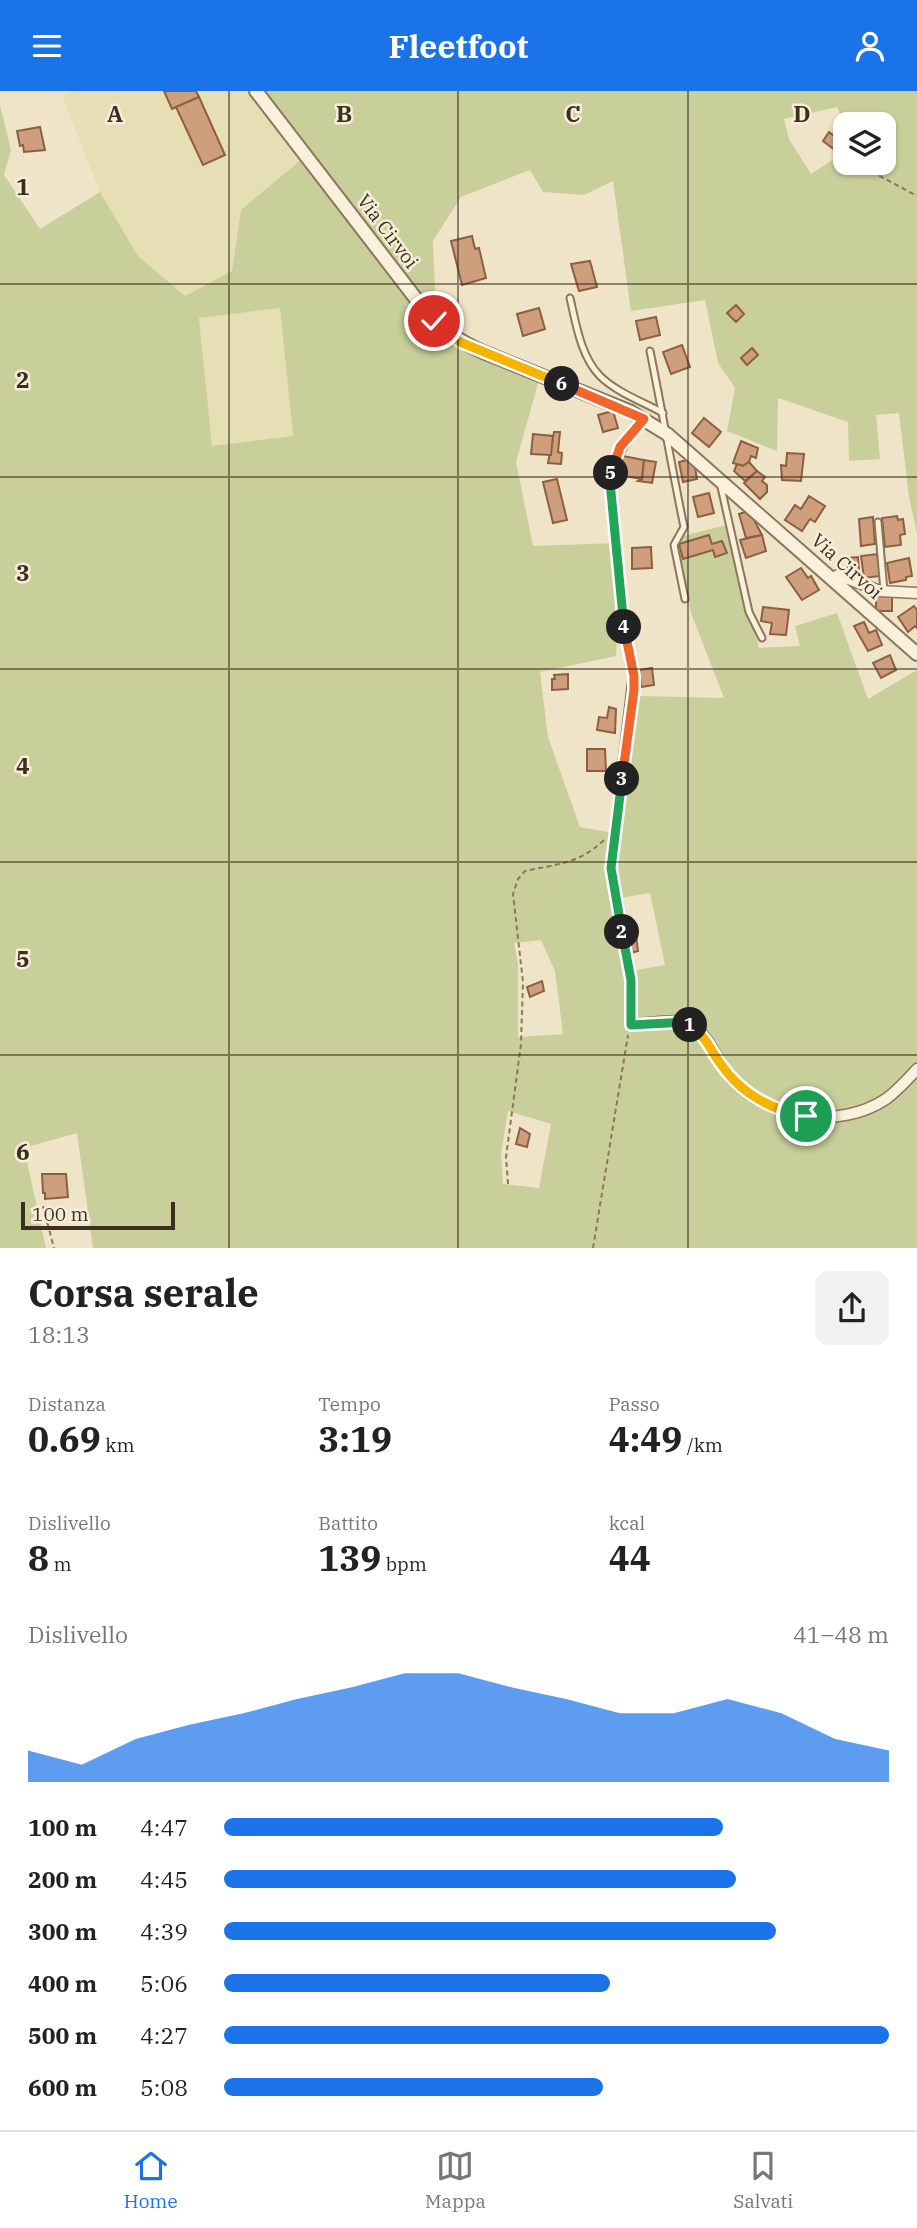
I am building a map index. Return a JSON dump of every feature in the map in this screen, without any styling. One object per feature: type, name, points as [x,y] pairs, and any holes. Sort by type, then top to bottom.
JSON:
[{"type":"street","name":"Via Cirvoi","points":[[256,91],[423,308],[446,332],[460,342],[644,419],[720,480],[917,655]]},
{"type":"street","points":[[644,419],[620,447],[610,482],[624,627],[634,676],[611,868],[631,980],[631,1025],[686,1022],[705,1036],[719,1062],[745,1091],[772,1108],[806,1116],[829,1117],[869,1108],[905,1083],[917,1069]]},
{"type":"street","points":[[833,578],[838,575],[867,588],[917,593]]},
{"type":"lane","points":[[570,298],[585,352],[598,374],[607,382],[663,413]]},
{"type":"lane","points":[[650,351],[684,527],[674,550],[685,599]]},
{"type":"lane","points":[[720,480],[749,612],[762,638]]},
{"type":"lane","points":[[877,522],[884,591]]},
{"type":"path","points":[[878,175],[917,196]]},
{"type":"path","points":[[508,1184],[506,1157],[521,1044],[523,995],[513,894],[518,879],[525,871],[563,865],[591,853],[615,829]]},
{"type":"path","points":[[593,1248],[631,1025]]},
{"type":"path","points":[[43,1206],[54,1248]]},
{"type":"shaded area","points":[[74,91],[263,91],[310,151],[241,210],[232,271],[185,296],[138,256],[100,192],[62,95]]},
{"type":"shaded area","points":[[280,308],[293,437],[212,446],[199,317]]},
{"type":"green space","points":[[263,91],[917,91],[917,533],[909,497],[899,413],[876,415],[880,459],[849,461],[848,422],[778,398],[777,451],[727,431],[735,388],[718,363],[705,300],[631,311],[613,181],[584,195],[543,192],[530,170],[461,197],[433,241],[436,313],[472,353],[539,380],[516,462],[533,546],[617,543],[620,579],[616,656],[540,672],[548,737],[580,827],[619,834],[638,696],[724,698],[691,613],[674,538],[727,525],[759,648],[800,646],[795,626],[837,613],[868,699],[917,670],[917,1248],[93,1248],[77,1133],[24,1148],[46,1248],[0,1248],[0,105],[11,150],[4,175],[40,229],[100,192],[138,256],[185,296],[232,271],[241,210],[310,152]],"holes":[[[280,308],[293,436],[212,446],[199,318]],[[650,893],[665,965],[626,972],[620,898]],[[541,940],[555,971],[563,1034],[518,1037],[518,963],[514,943]],[[508,1111],[551,1124],[539,1188],[503,1184],[501,1154]]]},
{"type":"building","points":[[164,91],[196,91],[199,97],[172,109]]},
{"type":"building","points":[[199,97],[225,155],[203,165],[176,107]]},
{"type":"building","points":[[40,127],[45,150],[24,152],[17,131]]},
{"type":"building","points":[[829,132],[833,135],[833,149],[823,141]]},
{"type":"building","points":[[472,236],[475,249],[479,248],[486,278],[462,285],[451,241]]},
{"type":"building","points":[[590,261],[597,287],[579,291],[571,264]]},
{"type":"building","points":[[736,305],[744,314],[736,322],[727,313]]},
{"type":"building","points":[[539,308],[545,329],[523,336],[517,314]]},
{"type":"building","points":[[656,317],[660,335],[640,340],[636,321]]},
{"type":"building","points":[[682,345],[690,367],[671,374],[663,352]]},
{"type":"building","points":[[752,348],[758,355],[747,365],[741,358]]},
{"type":"building","points":[[613,411],[618,428],[603,432],[598,415]]},
{"type":"building","points":[[704,418],[721,432],[709,447],[692,433]]},
{"type":"building","points":[[554,432],[560,432],[558,452],[562,453],[561,464],[548,463]]},
{"type":"building","points":[[533,434],[553,436],[551,455],[531,454]]},
{"type":"building","points":[[741,441],[758,448],[756,458],[751,456],[749,462],[743,466],[733,463]]},
{"type":"building","points":[[787,453],[804,454],[801,481],[782,480],[781,465],[786,466]]},
{"type":"building","points":[[623,456],[644,460],[642,479],[619,475]]},
{"type":"building","points":[[644,460],[656,462],[652,483],[638,481],[642,479]]},
{"type":"building","points":[[687,460],[695,467],[697,479],[683,482],[679,462]]},
{"type":"building","points":[[749,462],[757,471],[745,481],[734,471],[737,464],[743,466]]},
{"type":"building","points":[[757,471],[765,477],[762,481],[767,485],[767,492],[760,499],[744,483]]},
{"type":"building","points":[[557,479],[567,520],[553,523],[543,482]]},
{"type":"building","points":[[709,493],[714,513],[698,517],[693,497]]},
{"type":"building","points":[[809,496],[825,506],[815,522],[810,519],[802,531],[785,520],[795,505],[801,509]]},
{"type":"building","points":[[745,512],[753,518],[762,535],[746,538],[739,514]]},
{"type":"building","points":[[897,516],[898,520],[903,519],[905,534],[900,535],[901,545],[885,547],[882,518]]},
{"type":"building","points":[[873,517],[875,544],[861,546],[859,519]]},
{"type":"building","points":[[709,535],[712,544],[722,541],[727,553],[715,557],[713,550],[683,559],[679,544]]},
{"type":"building","points":[[762,535],[766,551],[746,558],[740,540]]},
{"type":"building","points":[[651,547],[652,568],[632,569],[632,548]]},
{"type":"building","points":[[877,554],[880,576],[864,578],[861,556]]},
{"type":"building","points":[[858,557],[859,570],[848,571],[847,558]]},
{"type":"building","points":[[909,558],[912,576],[890,583],[887,563]]},
{"type":"building","points":[[801,568],[808,578],[811,576],[819,590],[802,600],[786,577]]},
{"type":"building","points":[[876,595],[892,595],[892,611],[876,611]]},
{"type":"building","points":[[914,606],[917,610],[917,628],[915,626],[908,632],[898,617]]},
{"type":"building","points":[[763,607],[789,610],[786,635],[770,634],[772,623],[761,621]]},
{"type":"building","points":[[864,622],[869,633],[876,630],[882,645],[868,651],[854,626]]},
{"type":"building","points":[[890,655],[896,670],[881,678],[873,663]]},
{"type":"building","points":[[652,668],[654,685],[641,687],[639,670]]},
{"type":"building","points":[[568,674],[568,689],[552,690],[554,675]]},
{"type":"building","points":[[609,707],[616,709],[615,733],[597,730],[599,717],[607,718]]},
{"type":"building","points":[[587,749],[605,749],[606,771],[587,771]]},
{"type":"building","points":[[636,935],[638,951],[627,954],[625,937]]},
{"type":"building","points":[[542,981],[544,991],[530,997],[527,987]]},
{"type":"building","points":[[520,1128],[530,1134],[527,1147],[516,1144]]},
{"type":"building","points":[[42,1174],[66,1174],[68,1197],[45,1199]]},
{"type":"route","points":[[434,321],[460,342],[644,419],[620,447],[610,476],[624,627],[634,676],[611,853],[611,868],[631,980],[631,1025],[686,1022],[705,1036],[719,1062],[745,1091],[772,1108],[806,1116]]}]
